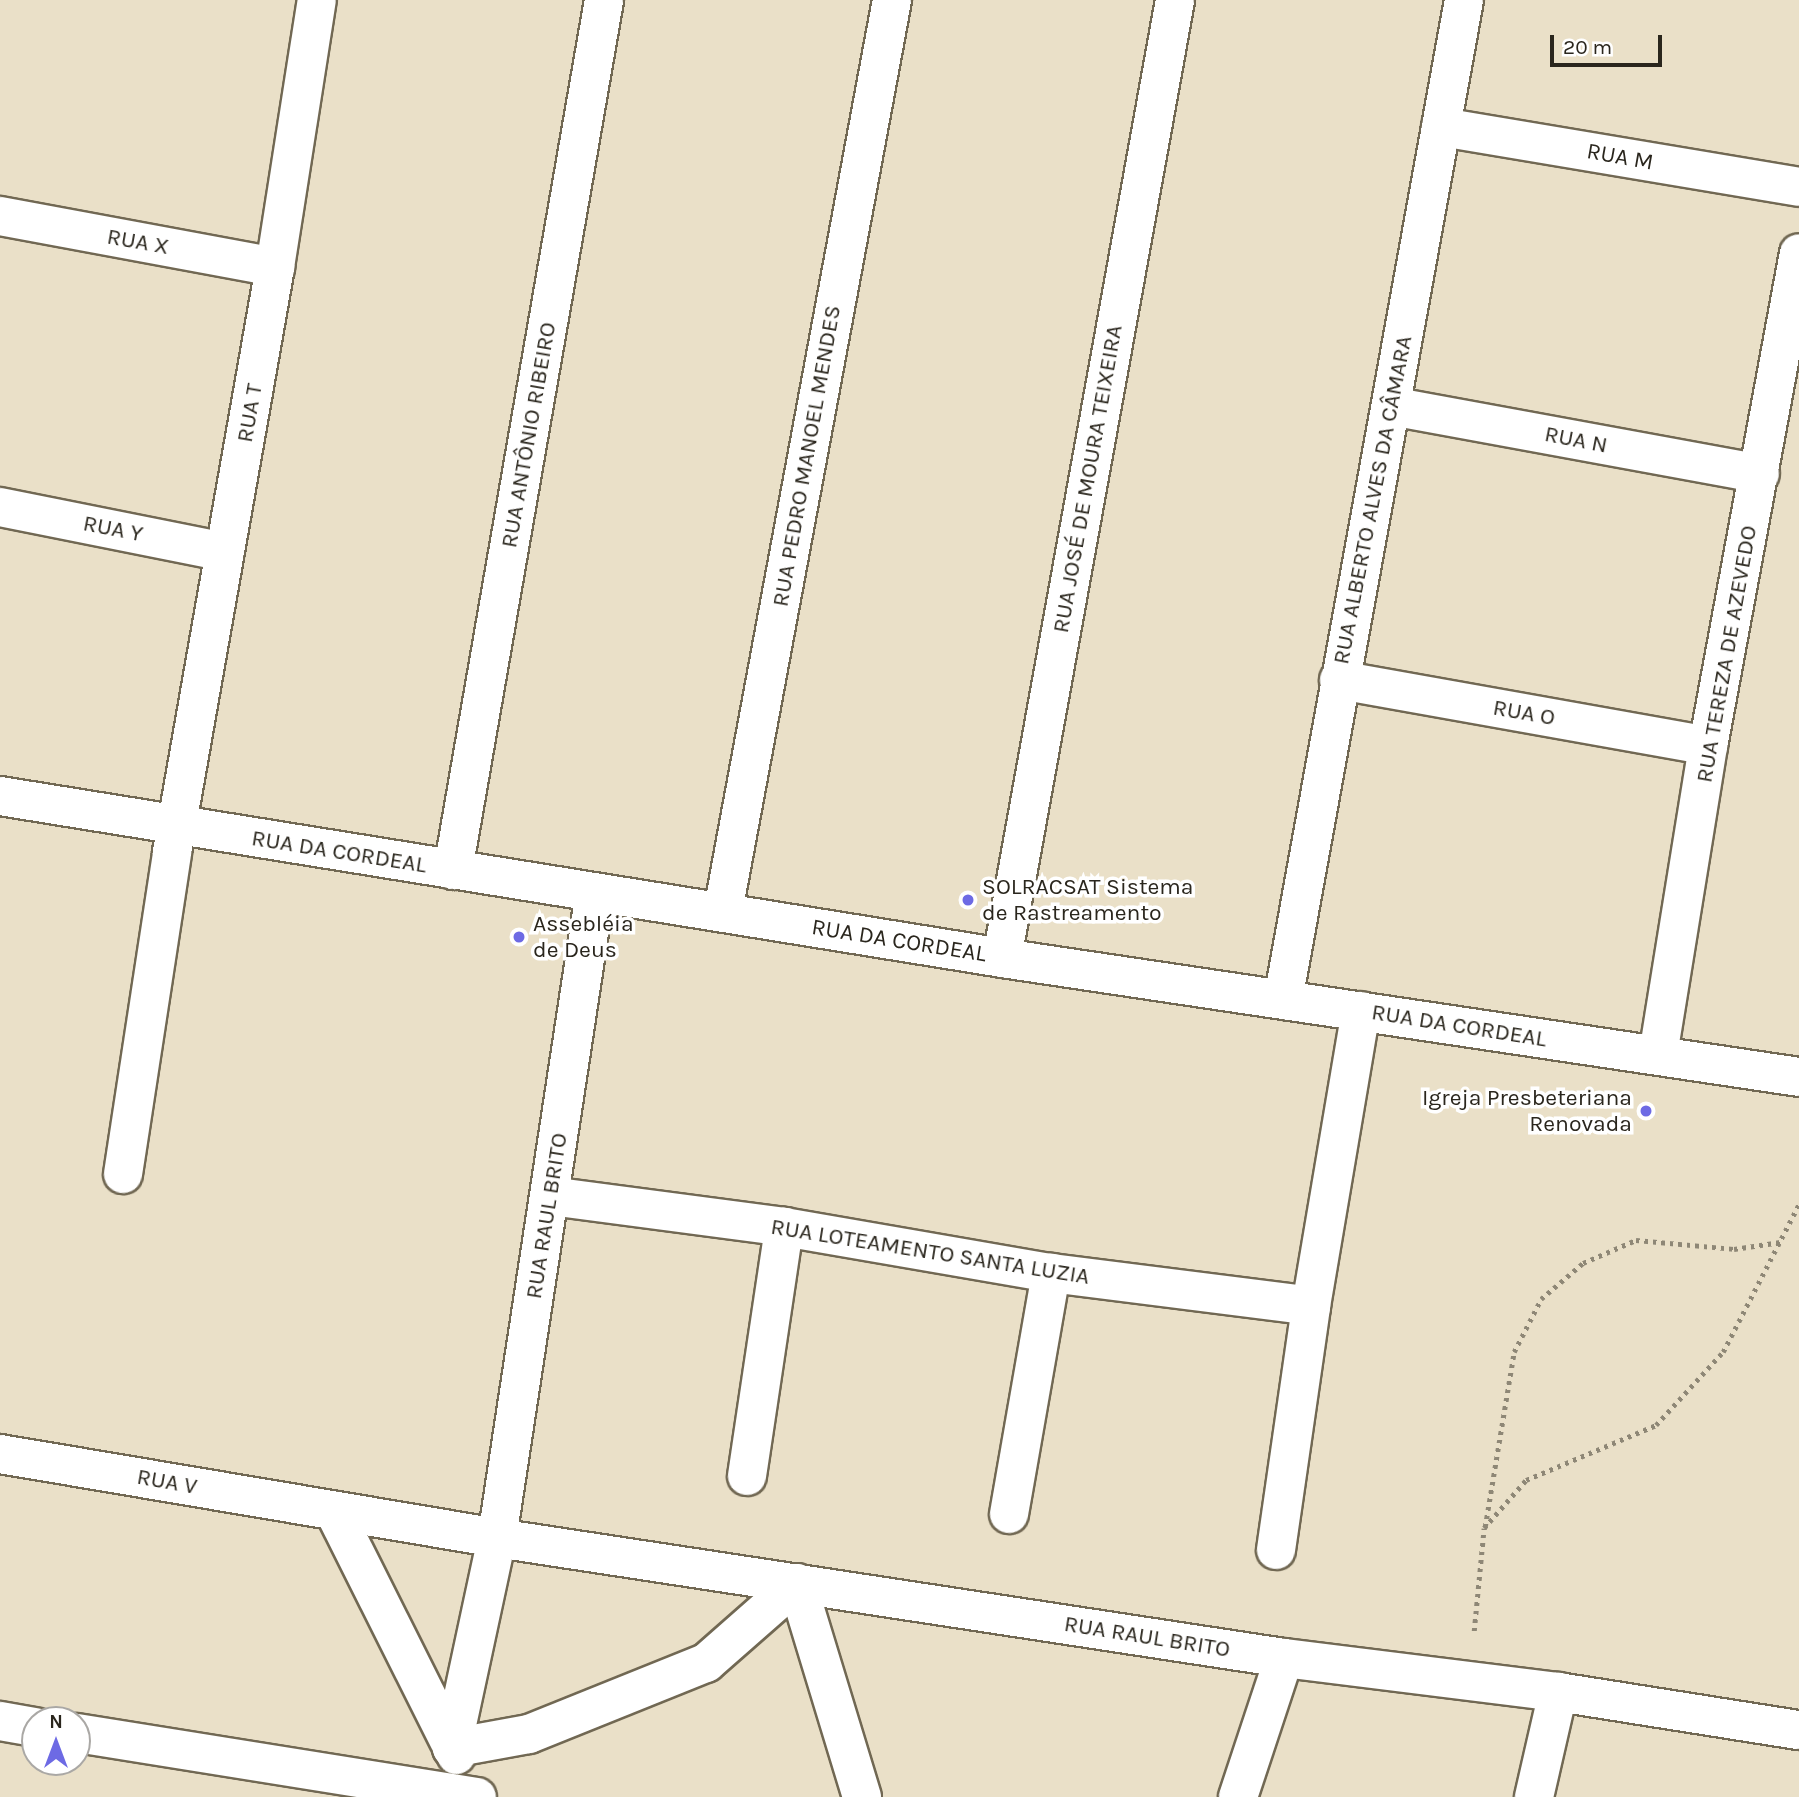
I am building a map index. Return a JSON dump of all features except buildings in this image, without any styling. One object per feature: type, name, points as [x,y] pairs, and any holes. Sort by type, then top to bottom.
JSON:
[{"type":"street","name":"RUA T","points":[[123,1174],[175,839],[275,267],[317,0]]},
{"type":"street","name":"RUA ANTÔNIO RIBEIRO","points":[[453,870],[604,0]]},
{"type":"street","name":"RUA PEDRO MANOEL MENDES","points":[[723,911],[892,0]]},
{"type":"street","name":"RUA JOSÉ DE MOURA TEIXEIRA","points":[[1002,958],[1175,0]]},
{"type":"street","name":"RUA ALBERTO ALVES DA CÂMARA","points":[[1283,1000],[1464,0]]},
{"type":"street","name":"RUA M","points":[[1441,127],[1799,187]]},
{"type":"street","name":"RUA X","points":[[0,216],[275,267]]},
{"type":"street","name":"RUA TEREZA DE AZEVEDO","points":[[1658,1055],[1709,746],[1799,253]]},
{"type":"street","name":"RUA N","points":[[1391,406],[1760,474]]},
{"type":"street","name":"RUA Y","points":[[0,507],[225,552]]},
{"type":"street","name":"RUA O","points":[[1339,680],[1709,746]]},
{"type":"street","name":"RUA DA CORDEAL","points":[[0,796],[175,839],[453,870],[595,894],[723,911],[1002,958],[1799,1077]]},
{"type":"street","name":"RUA RAUL BRITO","points":[[497,1538],[595,894]]},
{"type":"street","points":[[1276,1550],[1311,1306],[1361,1011]]},
{"type":"street","name":"RUA LOTEAMENTO SANTA LUZIA","points":[[550,1196],[784,1227],[1051,1273],[1311,1306]]},
{"type":"street","points":[[747,1476],[784,1227]]},
{"type":"street","points":[[1009,1514],[1051,1273]]},
{"type":"street","name":"RUA V","points":[[0,1454],[334,1511]]},
{"type":"street","name":"RUA RAUL BRITO","points":[[334,1511],[1284,1658],[1558,1692],[1799,1730]]},
{"type":"street","points":[[334,1511],[478,1797]]},
{"type":"street","points":[[452,1748],[497,1538]]},
{"type":"street","points":[[452,1748],[529,1734],[706,1662],[797,1583],[862,1797]]},
{"type":"street","points":[[1244,1796],[1284,1658]]},
{"type":"street","points":[[1534,1797],[1558,1692]]},
{"type":"street","points":[[0,1721],[21,1725]]},
{"type":"street","points":[[91,1735],[478,1797]]},
{"type":"path","points":[[1485,1528],[1526,1480],[1656,1424],[1723,1352],[1799,1204]]},
{"type":"path","points":[[1474,1631],[1485,1528],[1514,1352],[1541,1299],[1583,1263],[1636,1240],[1734,1249],[1781,1242]]},
{"type":"place","name":"SOLRACSAT Sistema de Rastreamento","points":[[968,900]]},
{"type":"place","name":"Assebléia de Deus","points":[[519,937]]},
{"type":"place","name":"Igreja Presbeteriana Renovada","points":[[1646,1111]]}]
